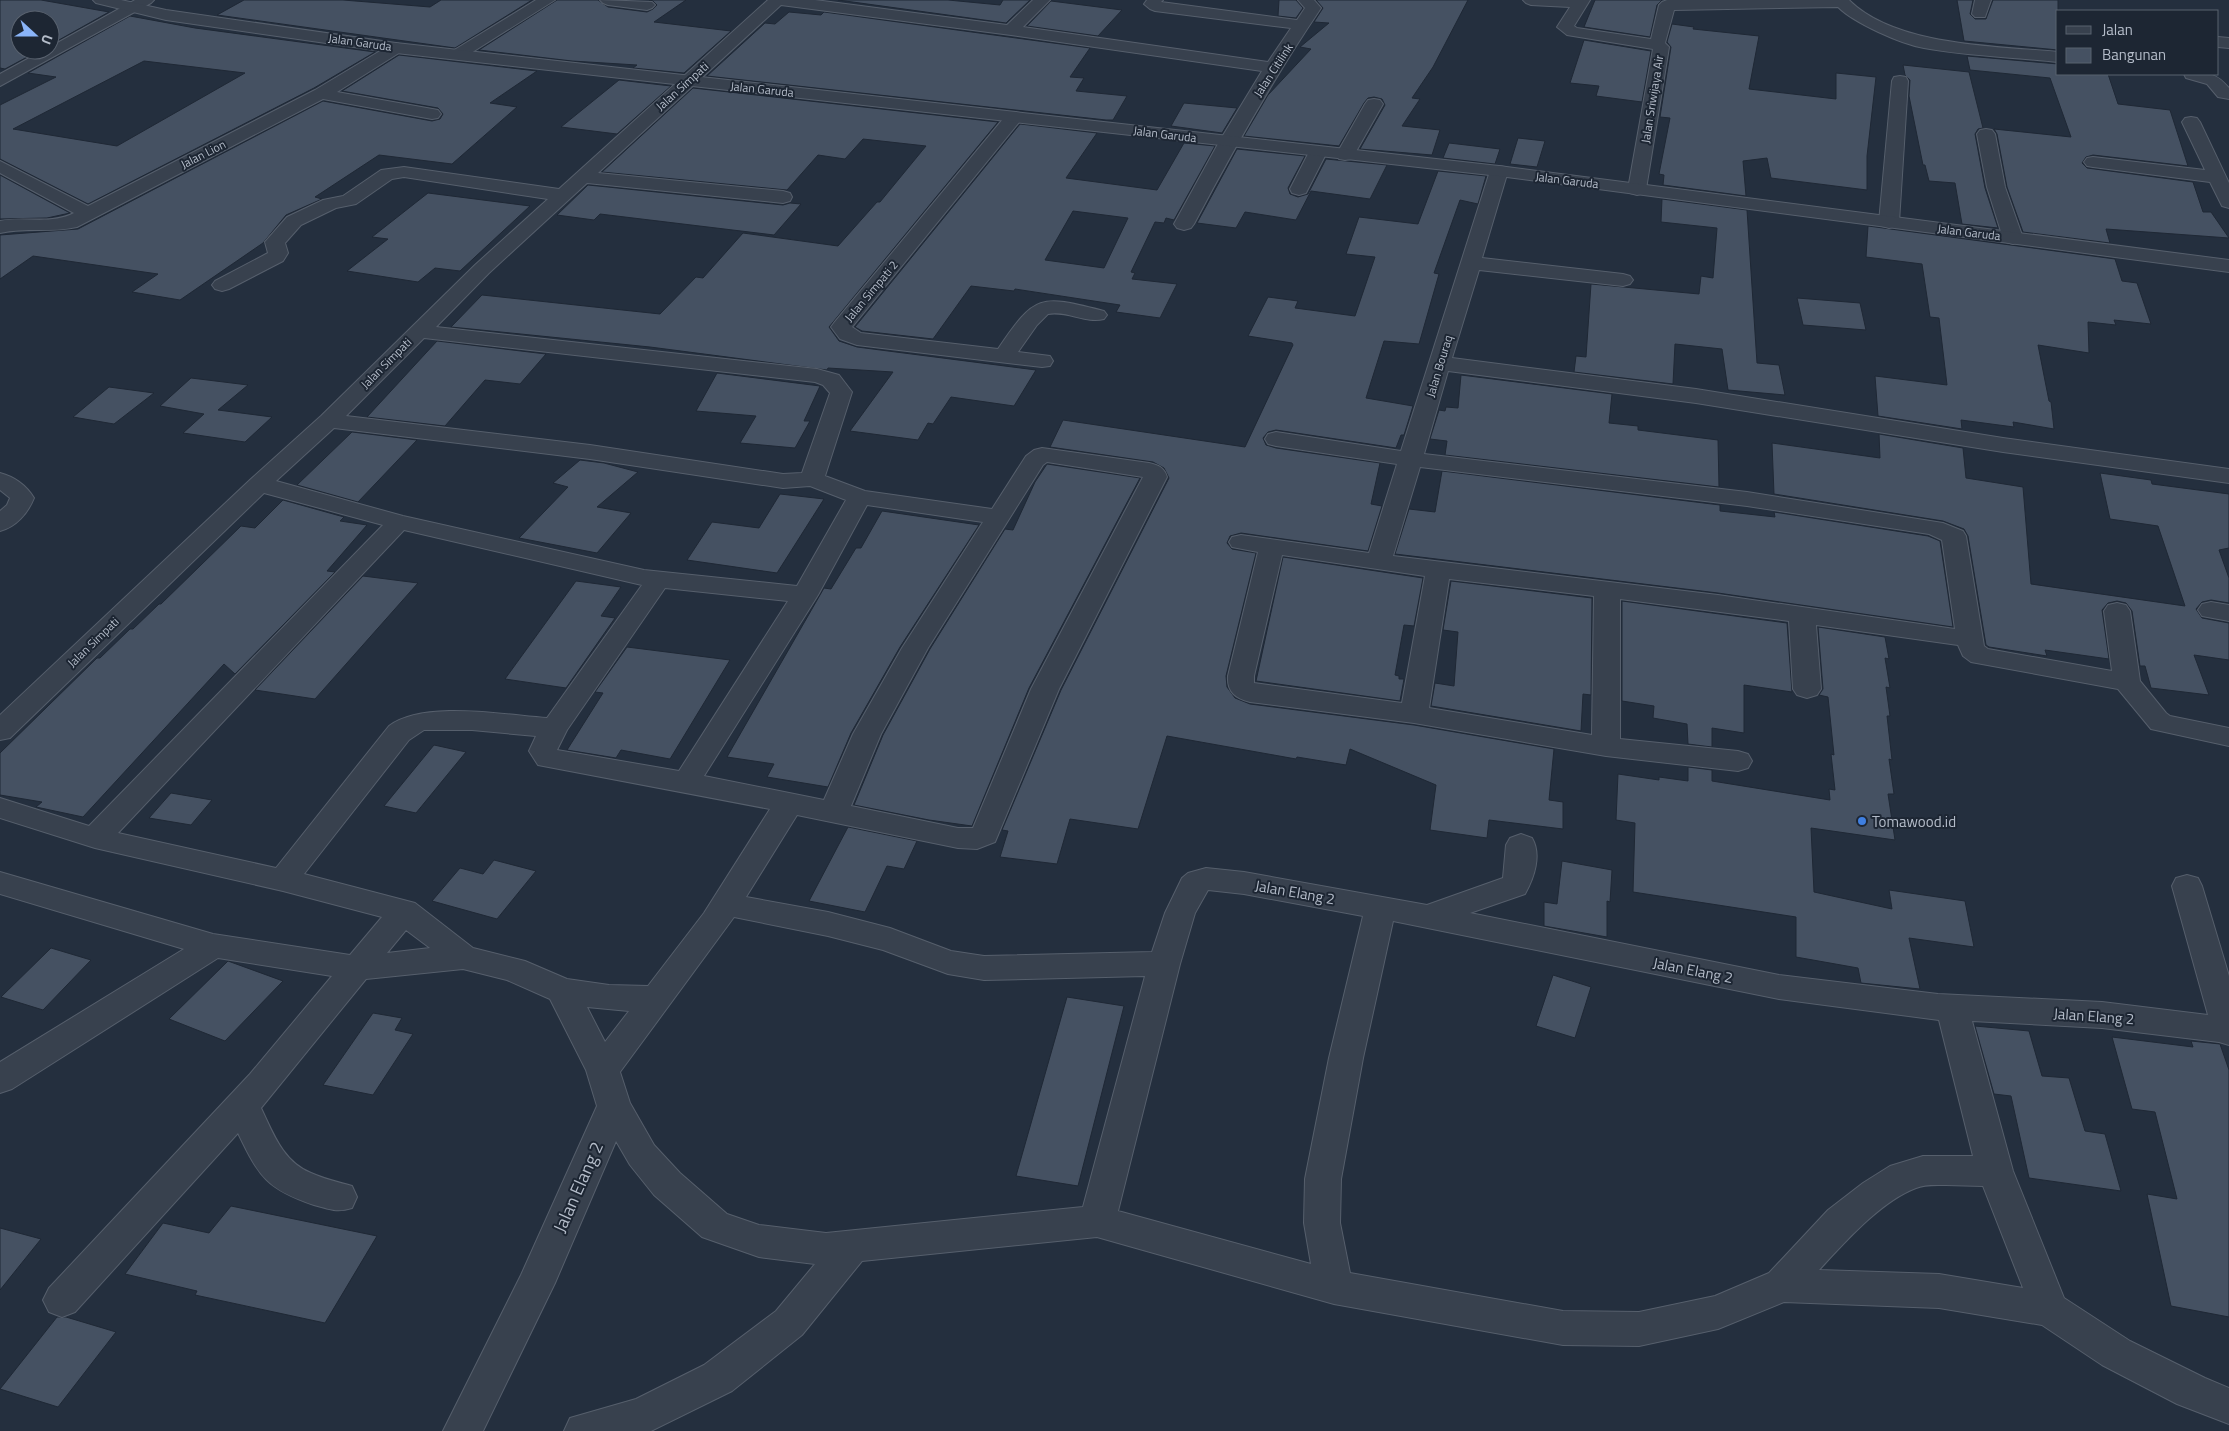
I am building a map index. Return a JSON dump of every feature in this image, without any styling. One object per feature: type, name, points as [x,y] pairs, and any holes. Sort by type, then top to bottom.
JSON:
[{"type":"street","name":"Jalan Garuda","points":[[101,0],[139,4],[166,15],[396,48],[1499,171],[2229,266]]},
{"type":"street","points":[[457,55],[546,0]]},
{"type":"street","points":[[608,0],[647,5]]},
{"type":"street","points":[[778,0],[1011,30],[1272,68]]},
{"type":"street","name":"Jalan Simpati","points":[[0,731],[259,484],[329,421],[418,331],[688,80],[778,0]]},
{"type":"street","points":[[1011,30],[1042,0]]},
{"type":"street","points":[[1155,0],[1152,4],[1155,6],[1303,26]]},
{"type":"street","points":[[1531,0],[1582,2]]},
{"type":"street","name":"Jalan Citilink","points":[[1184,224],[1228,142],[1272,68],[1303,26],[1313,8],[1302,1]]},
{"type":"street","points":[[1657,45],[1667,5],[1840,1],[1853,13],[1882,27],[1924,43],[2056,57]]},
{"type":"street","name":"Jalan Sriwijaya Air","points":[[1582,2],[1566,27],[1573,32],[1657,45],[1661,48],[1637,190]]},
{"type":"street","points":[[0,81],[139,4]]},
{"type":"street","name":"Jalan Lion","points":[[0,227],[21,223],[64,225],[90,214],[321,94],[396,48]]},
{"type":"street","points":[[0,60],[33,64]]},
{"type":"street","points":[[2196,75],[2213,80],[2224,93],[2229,94]]},
{"type":"street","points":[[1889,222],[1900,81]]},
{"type":"street","points":[[321,94],[432,114]]},
{"type":"street","points":[[1345,155],[1374,104]]},
{"type":"street","name":"Jalan Simpati 2","points":[[1014,117],[841,327],[847,335],[857,339],[1042,361]]},
{"type":"street","points":[[2191,122],[2229,202]]},
{"type":"street","points":[[1986,134],[1996,187],[2013,238]]},
{"type":"street","points":[[1299,189],[1318,152]]},
{"type":"street","points":[[2093,162],[2217,177]]},
{"type":"street","points":[[0,166],[90,214]]},
{"type":"street","name":"Jalan Bouraq","points":[[1379,561],[1499,171]]},
{"type":"street","points":[[222,285],[276,257],[278,253],[275,242],[294,221],[330,204],[349,200],[387,174],[404,172],[562,196]]},
{"type":"street","points":[[583,177],[783,197]]},
{"type":"street","points":[[1471,263],[1623,280]]},
{"type":"street","points":[[1004,356],[1034,314],[1045,307],[1097,315]]},
{"type":"street","points":[[418,331],[817,376],[830,380],[841,392],[812,479]]},
{"type":"street","points":[[1440,363],[1696,396],[2003,445],[2229,476]]},
{"type":"street","points":[[329,421],[590,452],[783,481],[812,479],[860,497],[999,517]]},
{"type":"street","points":[[1276,439],[1411,459],[1747,499],[1934,528],[1954,536],[1972,650],[1980,656],[2127,682]]},
{"type":"street","points":[[658,580],[554,728],[542,750],[548,758],[790,802],[958,838],[977,839],[985,834],[1045,689],[1155,477],[1154,473],[1149,470],[1042,455],[1034,462],[915,648],[867,734],[834,811]]},
{"type":"street","points":[[0,480],[18,490],[22,498],[18,508],[0,524]]},
{"type":"street","points":[[259,484],[399,522],[658,580],[805,595]]},
{"type":"street","points":[[686,782],[805,595],[860,497]]},
{"type":"street","points":[[94,838],[399,522]]},
{"type":"street","points":[[1241,542],[1438,570],[1607,590],[1970,639]]},
{"type":"street","points":[[1272,546],[1240,676],[1241,687],[1250,693],[1414,714],[1606,747],[1738,761]]},
{"type":"street","points":[[1414,714],[1438,570]]},
{"type":"street","points":[[1606,747],[1607,590]]},
{"type":"street","points":[[2117,611],[2127,682],[2156,719],[2161,723],[2229,737]]},
{"type":"street","points":[[1802,616],[1807,689]]},
{"type":"street","points":[[283,880],[399,733],[408,726],[422,721],[472,721],[554,728]]},
{"type":"street","points":[[603,1070],[726,904],[790,802]]},
{"type":"street","points":[[0,808],[94,838],[283,880],[404,911],[463,956],[514,970],[562,990],[621,999],[656,999]]},
{"type":"street","points":[[1427,916],[1514,886],[1519,877],[1521,845]]},
{"type":"street","name":"Jalan Elang 2","points":[[1097,1221],[1164,964],[1180,913],[1193,886],[1199,881],[1206,879],[1244,883],[1427,916],[1779,987],[1952,1008],[2102,1015],[2229,1031]]},
{"type":"street","points":[[0,883],[213,946],[360,968],[463,956]]},
{"type":"street","points":[[2187,886],[2229,1031]]},
{"type":"street","points":[[726,904],[828,924],[890,940],[948,962],[984,968],[1164,964]]},
{"type":"street","points":[[1334,1287],[1322,1223],[1323,1179],[1346,1058],[1380,908]]},
{"type":"street","points":[[62,1300],[244,1105],[297,1045],[404,911]]},
{"type":"street","points":[[0,1079],[213,946]]},
{"type":"street","points":[[562,990],[603,1070],[614,1106],[642,1155],[667,1184],[715,1226],[760,1241],[826,1249],[1097,1221],[1334,1287],[1563,1328],[1639,1329],[1718,1312],[1782,1285],[1841,1221],[1876,1194],[1903,1177],[1938,1170],[1995,1171]]},
{"type":"street","points":[[1952,1008],[1995,1171],[2050,1309]]},
{"type":"street","points":[[244,1105],[263,1150],[283,1175],[307,1187],[340,1197]]},
{"type":"street","name":"Jalan Elang 2","points":[[463,1431],[536,1283],[614,1106]]},
{"type":"street","points":[[584,1431],[610,1426],[644,1415],[718,1378],[789,1323],[852,1246]]},
{"type":"street","points":[[1782,1285],[1939,1291],[2050,1309],[2116,1353],[2191,1391],[2229,1406]]},
{"type":"building","points":[[0,0],[41,0],[109,12],[60,39],[60,10],[10,10],[10,60],[22,60],[5,69],[0,68]]},
{"type":"building","points":[[244,0],[343,0],[430,7],[441,0],[532,0],[455,48],[217,15]]},
{"type":"building","points":[[557,0],[598,0],[608,7],[647,12],[657,5],[649,0],[686,0],[654,22],[731,31],[684,73],[633,68],[637,65],[572,61],[479,50]]},
{"type":"building","points":[[838,0],[948,0],[1000,5],[1003,0],[1030,0],[1006,23]]},
{"type":"building","points":[[1279,0],[1296,0],[1303,8],[1296,18],[1278,16]]},
{"type":"building","points":[[1316,0],[1468,0],[1433,67],[1412,98],[1420,99],[1402,126],[1440,130],[1432,155],[1360,149],[1385,105],[1382,99],[1374,97],[1368,98],[1364,103],[1339,146],[1244,136],[1268,95],[1311,49],[1300,47],[1329,23],[1314,22],[1323,8]]},
{"type":"building","points":[[1595,0],[1662,0],[1657,5],[1650,37],[1584,27]]},
{"type":"building","points":[[1957,0],[1973,0],[1970,14],[1975,19],[1986,19],[1993,0],[2058,0],[2058,10],[2056,10],[2056,50],[1964,41]]},
{"type":"building","points":[[1051,1],[1122,10],[1098,36],[1027,26]]},
{"type":"building","points":[[789,12],[821,15],[824,12],[1090,48],[1070,77],[1084,78],[1076,91],[1127,96],[1113,120],[1106,120],[707,76],[765,23],[775,24]]},
{"type":"building","points":[[130,16],[195,28],[375,52],[314,88],[88,204],[0,159],[0,105],[56,77],[28,73],[51,60],[60,60],[60,55]],"holes":[[[144,61],[245,73],[117,146],[13,129]]]},
{"type":"building","points":[[1672,24],[1694,27],[1693,29],[1759,36],[1749,89],[1836,99],[1836,73],[1876,77],[1867,156],[1867,190],[1771,178],[1767,158],[1743,161],[1746,196],[1663,185],[1664,175],[1659,174],[1670,118],[1660,117],[1671,47],[1667,42]]},
{"type":"building","points":[[1584,40],[1651,51],[1642,102],[1596,96],[1599,86],[1570,83]]},
{"type":"building","points":[[399,55],[537,71],[490,103],[517,107],[452,164],[379,155],[315,197],[322,199],[286,215],[263,243],[180,300],[132,292],[158,274],[33,256],[0,279],[0,235],[78,229],[323,101],[432,121],[440,119],[443,114],[438,108],[342,91]]},
{"type":"building","points":[[1967,56],[2056,64],[2056,75],[2108,75],[2118,104],[2170,110],[2188,166],[2093,155],[2086,157],[2082,163],[2087,168],[2193,182],[2203,212],[2211,212],[2229,238],[2106,229],[2110,243],[2023,232],[2007,187],[1997,134],[1994,129],[2071,137],[2050,78],[1970,70]]},
{"type":"building","points":[[1903,65],[1969,72],[1983,128],[1978,129],[1975,134],[1985,188],[1998,228],[1962,224],[1955,183],[1929,181],[1925,165],[1923,165],[1909,96],[1910,80],[1905,75]]},
{"type":"building","points":[[619,80],[671,86],[617,134],[561,127]]},
{"type":"building","points":[[693,88],[998,122],[829,327],[839,341],[857,347],[1036,370],[1014,406],[951,397],[933,424],[928,423],[918,440],[850,431],[893,372],[828,368],[827,370],[650,347],[451,327],[482,295],[660,314],[696,277],[703,278],[743,233],[838,246],[877,202],[880,202],[926,146],[863,139],[845,159],[818,155],[787,190],[602,172]]},
{"type":"building","points":[[1184,103],[1237,108],[1222,133],[1171,126]]},
{"type":"building","points":[[1020,124],[1097,133],[1066,178],[1157,190],[1184,143],[1215,146],[1174,220],[1166,218],[1164,223],[1155,222],[1131,272],[1135,273],[1132,279],[1177,284],[1160,318],[1116,312],[1120,305],[1015,289],[1014,291],[971,286],[933,339],[862,331],[855,327]],"holes":[[[1073,211],[1128,218],[1104,268],[1045,260]]]},
{"type":"building","points":[[1518,138],[1545,141],[1537,167],[1510,164]]},
{"type":"building","points":[[1449,143],[1500,149],[1495,164],[1443,158]]},
{"type":"building","points":[[1237,149],[1305,156],[1288,188],[1290,194],[1298,197],[1308,194],[1326,159],[1387,165],[1370,199],[1311,191],[1296,220],[1245,212],[1236,228],[1197,223]]},
{"type":"building","points":[[1438,171],[1486,176],[1478,204],[1460,200],[1434,273],[1439,274],[1419,344],[1384,341],[1366,398],[1413,406],[1404,435],[1401,435],[1396,448],[1276,430],[1268,432],[1263,438],[1266,445],[1276,448],[1380,463],[1371,504],[1382,506],[1368,551],[1241,533],[1230,536],[1227,543],[1232,549],[1256,553],[1226,676],[1227,687],[1235,698],[1250,704],[1414,725],[1554,749],[1549,800],[1563,802],[1563,829],[1489,820],[1487,838],[1430,830],[1436,785],[1350,749],[1346,765],[1297,757],[1296,759],[1167,736],[1138,829],[1070,819],[1057,864],[1000,857],[1008,831],[1002,830],[1061,690],[1169,478],[1164,468],[1153,462],[1050,447],[1063,420],[1245,447],[1293,345],[1292,343],[1248,336],[1268,297],[1298,301],[1295,308],[1355,316],[1375,257],[1346,254],[1359,217],[1418,224]]},
{"type":"building","points":[[0,175],[70,213],[47,218],[0,219]]},
{"type":"building","points":[[588,185],[783,205],[790,203],[801,204],[774,235],[600,214],[594,220],[557,215]]},
{"type":"building","points":[[428,193],[530,206],[460,271],[435,268],[418,282],[347,271],[388,239],[372,237]]},
{"type":"building","points":[[1662,199],[1747,210],[1757,363],[1779,365],[1785,395],[1728,390],[1722,349],[1675,344],[1673,384],[1574,372],[1576,356],[1586,357],[1591,284],[1699,294],[1701,276],[1713,278],[1717,228],[1661,222]]},
{"type":"building","points":[[1868,226],[2115,259],[2122,281],[2137,283],[2151,324],[2114,320],[2116,325],[2088,322],[2089,353],[2038,345],[2049,401],[2051,402],[2054,429],[2013,422],[2014,427],[1961,420],[1962,429],[1878,416],[1875,376],[1947,385],[1939,318],[1930,317],[1922,264],[1866,257]]},
{"type":"building","points":[[1797,298],[1860,303],[1866,330],[1803,325]]},
{"type":"building","points":[[437,341],[546,354],[520,384],[485,380],[445,426],[367,417]]},
{"type":"building","points":[[717,373],[820,386],[804,421],[810,421],[795,448],[740,443],[756,416],[696,411]]},
{"type":"building","points":[[1461,375],[1612,394],[1609,423],[1638,426],[1638,430],[1718,440],[1719,487],[1445,455],[1447,441],[1430,439],[1439,410],[1445,411],[1446,407],[1458,408]]},
{"type":"building","points":[[191,378],[248,385],[218,410],[272,417],[245,442],[183,433],[204,414],[160,406]]},
{"type":"building","points":[[109,387],[154,393],[114,424],[73,417]]},
{"type":"building","points":[[352,432],[417,440],[358,502],[297,485]]},
{"type":"building","points":[[1879,434],[1963,448],[1966,478],[2023,487],[2031,584],[2185,606],[2158,526],[2110,519],[2100,473],[2151,480],[2152,484],[2229,494],[2229,548],[2219,550],[2229,578],[2229,603],[2211,600],[2202,602],[2196,609],[2202,618],[2229,623],[2229,660],[2194,655],[2209,695],[2151,688],[2145,666],[2140,666],[2132,611],[2126,603],[2117,601],[2108,603],[2102,610],[2109,659],[2045,650],[2047,656],[1989,647],[1986,645],[1968,536],[1964,529],[1943,521],[1774,494],[1772,443],[1880,458]]},
{"type":"building","points":[[580,460],[604,463],[638,472],[597,507],[631,513],[597,553],[519,538],[568,487],[553,483]]},
{"type":"building","points":[[1047,464],[1140,478],[1029,688],[972,826],[929,820],[854,805],[883,735],[930,649],[1005,529],[1013,530],[1035,482]]},
{"type":"building","points":[[1442,471],[1720,505],[1720,511],[1775,517],[1774,512],[1928,536],[1940,541],[1953,627],[1718,593],[1395,554],[1409,509],[1435,512]]},
{"type":"building","points":[[780,494],[824,499],[777,573],[687,560],[712,522],[759,528]]},
{"type":"building","points":[[283,500],[344,517],[340,521],[367,525],[327,571],[335,572],[235,674],[224,664],[83,817],[36,807],[42,802],[0,795],[0,753],[97,658],[100,658],[130,629],[133,629],[161,604],[241,526],[255,528]]},
{"type":"building","points":[[882,511],[979,525],[900,647],[851,733],[828,787],[767,777],[774,764],[727,757],[824,588],[831,589],[856,548],[861,548]]},
{"type":"building","points":[[1283,557],[1423,578],[1414,626],[1404,625],[1395,675],[1399,676],[1399,679],[1404,679],[1400,701],[1256,681]]},
{"type":"building","points":[[363,576],[418,583],[315,699],[255,690]]},
{"type":"building","points":[[576,581],[621,587],[601,616],[615,618],[566,688],[505,679]]},
{"type":"building","points":[[1451,581],[1592,598],[1591,695],[1583,694],[1581,731],[1431,706],[1435,683],[1454,686],[1458,632],[1443,630]]},
{"type":"building","points":[[1622,601],[1787,623],[1792,692],[1744,685],[1744,733],[1712,728],[1712,747],[1688,744],[1687,724],[1653,718],[1654,706],[1622,701]]},
{"type":"building","points":[[1818,627],[1885,637],[1889,659],[1885,658],[1890,688],[1886,687],[1890,716],[1887,716],[1892,760],[1889,759],[1894,794],[1888,794],[1895,840],[1811,828],[1814,892],[1892,909],[1889,890],[1965,901],[1974,947],[1909,938],[1920,989],[1861,983],[1858,968],[1796,957],[1796,917],[1633,892],[1635,823],[1616,820],[1618,774],[1659,780],[1659,777],[1688,781],[1688,767],[1712,770],[1712,781],[1830,800],[1829,789],[1835,790],[1831,754],[1834,755],[1828,697],[1819,695],[1823,689]]},
{"type":"building","points":[[627,647],[730,660],[670,759],[621,750],[616,758],[567,750],[603,693],[595,692]]},
{"type":"building","points":[[434,745],[466,752],[416,813],[384,806]]},
{"type":"building","points":[[171,793],[212,800],[191,825],[149,818]]},
{"type":"building","points":[[848,827],[917,841],[904,869],[887,866],[865,912],[809,901]]},
{"type":"building","points":[[494,860],[536,871],[497,919],[432,901],[460,868],[483,874]]},
{"type":"building","points":[[1562,861],[1612,870],[1610,902],[1607,901],[1607,937],[1544,926],[1544,902],[1557,904]]},
{"type":"building","points":[[51,948],[91,960],[43,1010],[1,997]]},
{"type":"building","points":[[228,961],[283,981],[225,1041],[169,1019]]},
{"type":"building","points":[[1553,975],[1591,987],[1575,1038],[1536,1026]]},
{"type":"building","points":[[1067,997],[1124,1006],[1078,1186],[1016,1176]]},
{"type":"building","points":[[373,1013],[402,1018],[395,1030],[413,1034],[373,1095],[323,1085]]},
{"type":"building","points":[[1975,1026],[2029,1031],[2042,1076],[2069,1078],[2085,1131],[2105,1134],[2121,1191],[2029,1178],[2011,1096],[1994,1094]]},
{"type":"building","points":[[2112,1037],[2193,1047],[2191,1041],[2220,1044],[2229,1070],[2229,1317],[2171,1306],[2147,1194],[2177,1199],[2155,1112],[2132,1109]]},
{"type":"building","points":[[231,1206],[377,1236],[325,1323],[195,1295],[197,1291],[125,1274],[163,1223],[209,1233]]},
{"type":"building","points":[[0,1228],[41,1239],[0,1290]]},
{"type":"building","points":[[57,1317],[66,1317],[116,1332],[58,1407],[0,1389]]},
{"type":"place","name":"Tomawood.id","points":[[1862,821]]}]
